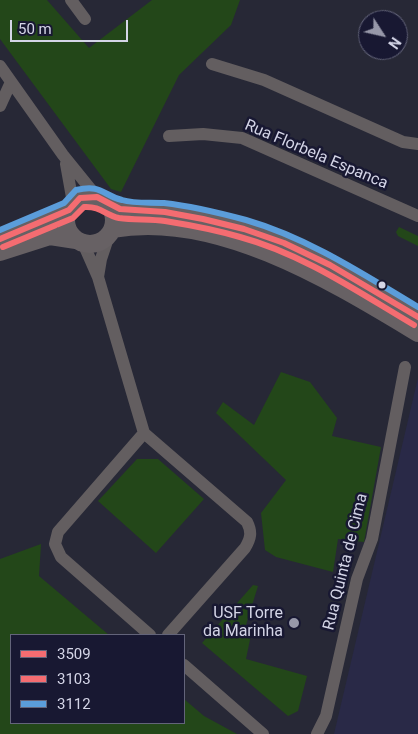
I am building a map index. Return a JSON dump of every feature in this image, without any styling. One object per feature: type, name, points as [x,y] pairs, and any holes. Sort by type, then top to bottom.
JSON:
[{"type":"main road","points":[[0,239],[34,227],[71,206],[80,198],[100,198],[129,210],[165,212],[203,219],[244,229],[284,243],[330,264],[418,317]]},
{"type":"main road","points":[[100,198],[109,204],[114,216],[111,232]]},
{"type":"main road","points":[[71,206],[67,226],[79,241]]},
{"type":"main road","points":[[0,252],[50,236],[97,243],[111,232],[129,226],[194,232],[238,242],[298,265],[418,333]]},
{"type":"street","points":[[71,0],[85,19]]},
{"type":"street","points":[[212,64],[264,80],[403,142],[418,144]]},
{"type":"street","points":[[0,66],[63,155],[100,198]]},
{"type":"street","points":[[0,106],[11,82]]},
{"type":"street","name":"Rua Florbela Espanca","points":[[169,136],[203,134],[242,138],[418,216]]},
{"type":"street","points":[[63,155],[69,172],[71,206]]},
{"type":"street","points":[[98,277],[100,260],[111,232]]},
{"type":"street","points":[[79,241],[98,277],[144,433],[247,522],[251,534],[245,548],[169,634]]},
{"type":"street","name":"Rua Quinta de Cima","points":[[317,734],[326,716],[357,579],[372,539],[405,367]]},
{"type":"street","points":[[144,433],[58,532],[55,544],[61,558],[149,634]]},
{"type":"street","points":[[185,666],[264,734]]},
{"type":"shaded area","points":[[418,378],[418,734],[334,734]]},
{"type":"green space","points":[[0,0],[47,0],[89,48],[152,0],[240,0],[231,25],[179,75],[121,192],[111,189],[0,39]]},
{"type":"green space","points":[[399,227],[418,236],[418,246],[398,236],[396,232]]},
{"type":"green space","points":[[281,372],[310,382],[337,418],[332,436],[381,447],[364,542],[338,539],[333,572],[276,557],[265,550],[261,513],[286,480],[216,413],[223,402],[254,425]]},
{"type":"green space","points":[[137,459],[158,459],[204,499],[156,553],[98,501]]},
{"type":"green space","points":[[41,544],[39,576],[108,634],[10,634],[10,724],[185,724],[185,700],[204,716],[237,734],[0,734],[0,559]]},
{"type":"green space","points":[[253,585],[258,586],[245,628],[252,630],[246,659],[307,676],[298,711],[288,716],[202,643]]},
{"type":"transit line","name":"3112","points":[[0,230],[64,203],[76,190],[97,189],[115,198],[127,201],[164,203],[195,208],[246,220],[269,228],[335,258],[418,307]]},
{"type":"transit line","name":"3509","points":[[0,239],[69,210],[80,198],[97,197],[120,209],[165,212],[203,219],[244,229],[284,243],[330,265],[418,317]]},
{"type":"transit line","name":"3103","points":[[3,247],[73,218],[84,207],[99,209],[119,218],[159,220],[193,226],[240,237],[286,253],[330,275],[414,325]]},
{"type":"place","name":"USF Torre da Marinha","points":[[294,623]]}]
